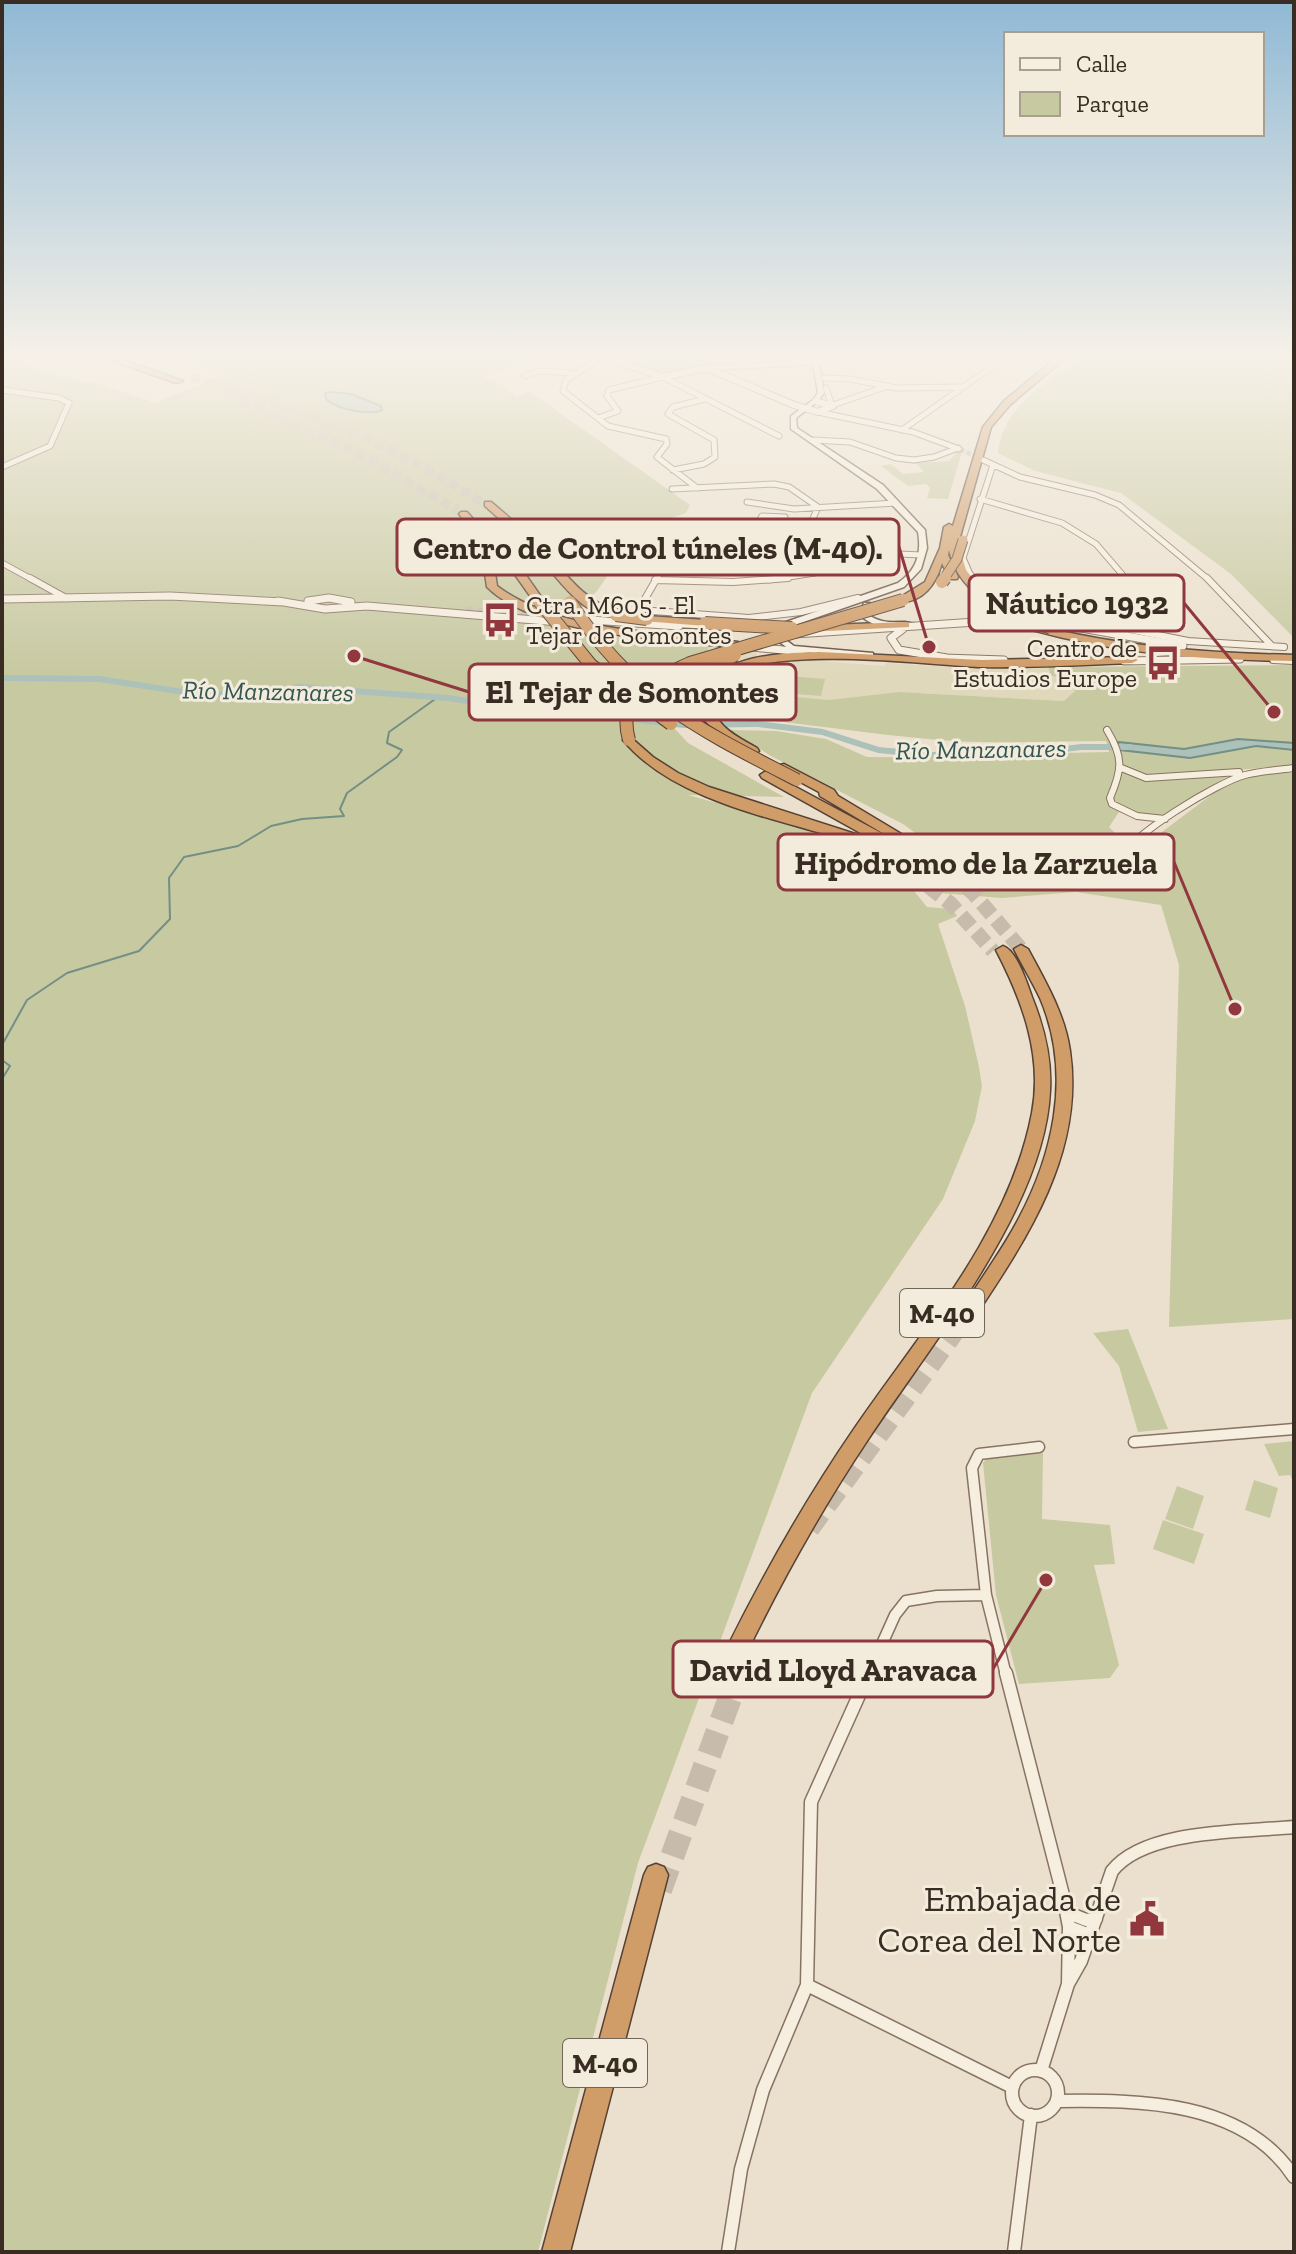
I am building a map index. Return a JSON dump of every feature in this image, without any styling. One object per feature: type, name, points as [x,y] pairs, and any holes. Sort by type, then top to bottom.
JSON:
[{"type":"highway","points":[[738,645],[567,621],[513,605],[492,587],[485,540],[461,512],[510,560],[539,601],[573,645],[615,686],[688,735],[766,775],[872,840],[683,781],[647,760],[629,740],[624,722],[630,699],[672,671],[716,654],[905,601],[917,594],[934,579],[969,463]]},
{"type":"highway","points":[[979,463],[953,544],[956,563],[972,587],[1019,615],[1051,628],[1124,646],[1291,654]]},
{"type":"highway","points":[[916,847],[729,737],[701,709],[699,692],[703,681],[719,664],[762,644],[905,601],[942,582],[957,559],[963,540],[979,463]]},
{"type":"highway","points":[[798,778],[665,708],[612,661],[588,632],[537,555],[487,504],[531,542],[580,600],[615,618],[797,629],[910,625]]},
{"type":"highway","points":[[943,548],[951,574],[965,589],[1006,616],[1036,628],[1081,641],[1145,652],[1291,654]]},
{"type":"highway","points":[[1183,646],[1231,651]]},
{"type":"highway","points":[[1264,659],[1291,654]]},
{"type":"highway","points":[[709,720],[704,702],[712,684],[742,666],[769,659],[818,657],[999,663],[1132,660]]},
{"type":"highway","name":"M-40","points":[[737,1650],[796,1536],[965,1279],[1021,1176],[1040,1111],[1039,1039],[1006,950],[1052,1006],[1062,1040],[1066,1075],[1065,1115],[1056,1155],[1040,1197],[1018,1238],[966,1317]]},
{"type":"highway","name":"M-40","points":[[556,2252],[656,1875]]},
{"type":"main road","points":[[844,463],[880,487],[922,532],[922,555],[918,570],[905,583],[886,593],[781,627],[775,636],[792,648],[889,656]]},
{"type":"main road","points":[[849,463],[887,488],[929,534],[927,561],[921,575],[907,587],[877,600],[863,611],[868,619],[879,624],[910,625]]},
{"type":"main road","points":[[672,625],[760,624],[845,606]]},
{"type":"street","points":[[665,463],[697,488]]},
{"type":"street","points":[[673,470],[705,463]]},
{"type":"street","points":[[988,463],[1020,477],[1114,501],[1202,573],[1267,643],[1291,654]]},
{"type":"street","points":[[995,467],[980,499],[963,558],[970,574],[986,588],[1009,602],[1037,611],[1188,641],[1250,645]]},
{"type":"street","points":[[672,489],[774,484],[789,487],[818,507]]},
{"type":"street","points":[[980,499],[1062,523],[1096,544],[1138,590],[1142,607],[1127,630]]},
{"type":"street","points":[[747,502],[794,509],[896,503]]},
{"type":"street","points":[[799,550],[818,507]]},
{"type":"street","points":[[763,515],[785,517],[783,524],[776,538],[752,535],[763,515]]},
{"type":"street","points":[[783,524],[809,526]]},
{"type":"street","points":[[615,618],[625,620],[638,611],[678,541],[701,528]]},
{"type":"street","points":[[639,536],[715,546],[922,555]]},
{"type":"street","points":[[655,580],[714,582],[784,577],[843,564],[864,553]]},
{"type":"street","points":[[2,563],[66,598]]},
{"type":"street","points":[[1076,584],[1109,590],[1138,590]]},
{"type":"street","points":[[2,599],[160,596],[315,603],[325,609],[340,604],[466,610]]},
{"type":"street","points":[[638,611],[763,617],[801,612],[858,598]]},
{"type":"street","points":[[340,604],[503,616],[738,645],[889,656],[957,659],[1264,659]]},
{"type":"street","points":[[638,611],[638,617],[651,624]]},
{"type":"street","points":[[591,620],[615,618],[651,624],[769,632]]},
{"type":"street","points":[[783,634],[851,633],[941,623],[1046,624],[1183,646],[1291,654]]},
{"type":"street","points":[[941,623],[895,632],[892,642],[906,653],[957,659]]},
{"type":"street","points":[[1217,647],[1267,643]]},
{"type":"street","points":[[1107,730],[1119,767],[1119,782],[1110,798],[1112,804],[1134,816],[1165,819]]},
{"type":"street","points":[[1119,767],[1146,778]]},
{"type":"street","points":[[1119,782],[1294,768]]},
{"type":"street","points":[[1114,872],[1120,856],[1165,819],[1226,781],[1264,771]]},
{"type":"street","points":[[1134,1442],[1294,1429]]},
{"type":"street","points":[[1039,1447],[985,1452],[975,1458],[972,1468],[986,1595],[1069,1927],[1068,1984]]},
{"type":"street","points":[[728,2252],[741,2169],[763,2090],[807,1985],[811,1802],[895,1615],[906,1601],[937,1596],[986,1595]]},
{"type":"street","points":[[1041,2071],[1068,1984],[1090,1935],[1112,1871],[1120,1860],[1144,1845],[1294,1827]]},
{"type":"street","points":[[1066,1912],[1086,1920],[1096,1919]]},
{"type":"street","points":[[1069,1927],[1090,1935]]},
{"type":"street","points":[[807,1985],[1012,2087],[1019,2107],[1031,2115],[1047,2115],[1058,2101]]},
{"type":"street","points":[[1012,2087],[1019,2074],[1041,2071],[1054,2082],[1058,2101]]},
{"type":"street","points":[[1058,2101],[1167,2102],[1206,2112],[1257,2139],[1287,2165],[1294,2177]]},
{"type":"street","points":[[1014,2252],[1031,2115]]},
{"type":"shaded area","points":[[709,647],[755,652],[765,667],[805,660],[884,666],[886,663],[966,668],[1048,667],[1051,676],[1070,677],[1075,691],[1065,701],[899,692],[828,700],[691,688]]},
{"type":"shaded area","points":[[1238,739],[1294,743],[1294,750],[1256,746],[1190,758],[1120,750],[1118,742],[1184,749]]},
{"type":"green space","points":[[2,463],[631,463],[690,505],[686,513],[636,537],[590,600],[554,627],[709,647],[691,687],[697,714],[662,715],[688,743],[784,797],[688,795],[854,841],[944,854],[903,824],[771,756],[730,730],[776,731],[826,739],[867,757],[1026,758],[1109,752],[1106,741],[954,741],[717,716],[711,715],[711,689],[828,700],[899,692],[1064,701],[1075,691],[1070,677],[1051,676],[1048,667],[1294,665],[1294,765],[1225,771],[1228,777],[1165,814],[1152,817],[1119,812],[1109,827],[1114,832],[1117,848],[1107,852],[1100,877],[1131,881],[1131,859],[1142,847],[1227,783],[1266,773],[1294,773],[1294,1319],[1169,1327],[1179,965],[1161,905],[1076,892],[1002,898],[914,891],[927,907],[952,909],[957,916],[938,924],[965,1006],[979,1067],[982,1086],[975,1121],[943,1199],[812,1393],[638,1863],[538,2252],[2,2252]]},
{"type":"green space","points":[[911,463],[959,463],[948,499],[927,498],[930,488],[926,484],[908,486],[881,466],[891,464],[903,474],[924,472],[917,464]]},
{"type":"green space","points":[[1019,463],[1294,463],[1294,638],[1231,574],[1121,493],[1035,471]]},
{"type":"green space","points":[[763,674],[825,679],[821,696],[757,691]]},
{"type":"green space","points":[[1128,1329],[1168,1429],[1138,1432],[1119,1366],[1093,1333]]},
{"type":"green space","points":[[1294,1441],[1294,1483],[1290,1475],[1279,1476],[1264,1444]]},
{"type":"green space","points":[[1043,1453],[1042,1519],[1110,1525],[1115,1564],[1094,1565],[1119,1665],[1110,1678],[1019,1684],[996,1595],[983,1463],[986,1459]]},
{"type":"green space","points":[[1254,1480],[1278,1488],[1270,1518],[1245,1510]]},
{"type":"green space","points":[[1177,1486],[1204,1496],[1193,1529],[1165,1519]]},
{"type":"green space","points":[[1163,1520],[1204,1534],[1194,1564],[1153,1549]]},
{"type":"waterway","name":"Río Manzanares","points":[[2,678],[99,679],[203,695],[268,693],[299,687],[448,698],[563,715],[605,711],[639,720],[684,725],[757,724],[823,732],[878,750],[929,755],[1023,754],[1081,747],[1131,747]]},
{"type":"waterway","points":[[2,1045],[27,1000],[67,973],[139,951],[170,919],[169,878],[184,857],[238,846],[271,826],[302,819],[344,816],[340,809],[347,793],[397,757],[402,750],[387,743],[389,732],[438,697]]},
{"type":"waterway","points":[[2,1060],[10,1066],[2,1079]]},
{"type":"tunnel","points":[[376,463],[458,510]]},
{"type":"tunnel","points":[[415,463],[486,505]]},
{"type":"tunnel","points":[[466,610],[585,620]]},
{"type":"tunnel","points":[[866,842],[895,860]]},
{"type":"tunnel","points":[[916,847],[936,861]]},
{"type":"tunnel","points":[[933,859],[973,893],[1021,949]]},
{"type":"tunnel","points":[[895,860],[951,904],[993,951]]},
{"type":"tunnel","points":[[810,1529],[966,1317]]},
{"type":"tunnel","points":[[739,1675],[752,1638]]},
{"type":"tunnel","points":[[660,1890],[739,1673]]},
{"type":"place","name":"Ctra. M605 - El Tejar de Somontes","points":[[500,620]]},
{"type":"place","name":"Centro de Control túneles (M-40).","points":[[929,647]]},
{"type":"place","name":"El Tejar de Somontes","points":[[354,656]]},
{"type":"place","name":"Centro de Estudios Europe","points":[[1163,663]]},
{"type":"place","name":"Náutico 1932","points":[[1274,712]]},
{"type":"place","name":"Hipódromo de la Zarzuela","points":[[1235,1009]]},
{"type":"place","name":"David Lloyd Aravaca","points":[[1046,1580]]},
{"type":"place","name":"Embajada de Corea del Norte","points":[[1147,1919]]}]
